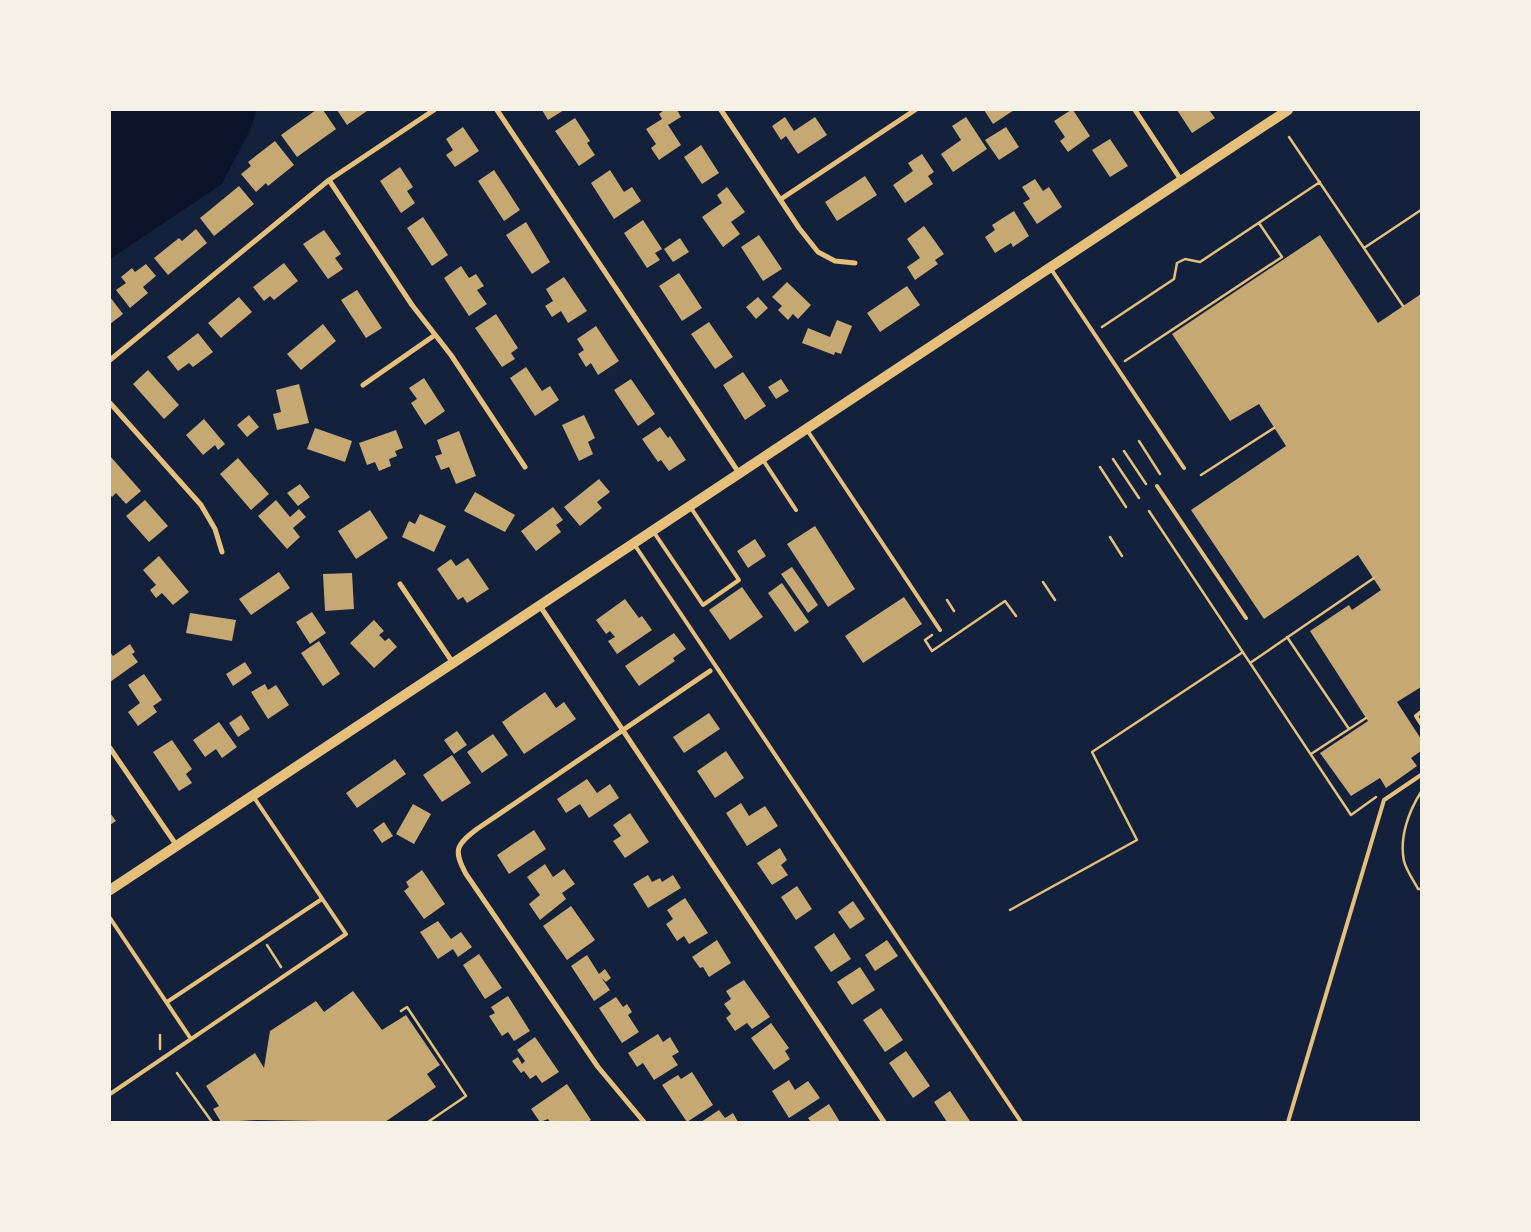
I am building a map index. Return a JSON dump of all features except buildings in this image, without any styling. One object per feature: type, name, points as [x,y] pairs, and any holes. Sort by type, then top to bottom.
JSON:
[{"type":"main road","points":[[110,890],[1288,110]]},
{"type":"street","points":[[110,360],[329,180],[434,110]]},
{"type":"street","points":[[498,110],[740,473]]},
{"type":"street","points":[[721,110],[818,252],[835,262],[855,263]]},
{"type":"street","points":[[781,199],[915,110]]},
{"type":"street","points":[[1135,110],[1181,180]]},
{"type":"street","points":[[329,180],[412,305],[452,356],[525,467]]},
{"type":"street","points":[[363,385],[435,335]]},
{"type":"street","points":[[110,403],[201,505],[215,529],[222,552]]},
{"type":"street","points":[[400,584],[453,662]]},
{"type":"street","points":[[539,606],[884,1122]]},
{"type":"street","points":[[644,1122],[598,1067],[466,874],[459,861],[457,850],[461,842],[477,829],[710,671]]},
{"type":"street","points":[[110,748],[177,846]]},
{"type":"lane","points":[[1050,267],[1184,468]]},
{"type":"lane","points":[[806,429],[940,630]]},
{"type":"lane","points":[[761,459],[796,510]]},
{"type":"lane","points":[[1157,486],[1246,618]]},
{"type":"lane","points":[[653,530],[703,605],[739,580],[690,506]]},
{"type":"lane","points":[[634,543],[1020,1122]]},
{"type":"lane","points":[[1421,712],[1416,716],[1421,724]]},
{"type":"lane","points":[[1288,1122],[1384,800],[1421,775]]},
{"type":"lane","points":[[110,1094],[346,934],[253,795]]},
{"type":"lane","points":[[167,1002],[322,899]]},
{"type":"lane","points":[[110,918],[191,1039]]},
{"type":"path","points":[[1290,137],[1403,306]]},
{"type":"path","points":[[1102,327],[1174,279],[1177,263],[1185,259],[1200,262],[1320,182]]},
{"type":"path","points":[[1364,248],[1421,210]]},
{"type":"path","points":[[1125,362],[1282,257],[1259,223]]},
{"type":"path","points":[[1201,475],[1274,428]]},
{"type":"path","points":[[1139,441],[1160,474]]},
{"type":"path","points":[[1124,451],[1146,484]]},
{"type":"path","points":[[1113,459],[1139,498]]},
{"type":"path","points":[[1100,467],[1126,507]]},
{"type":"path","points":[[1149,511],[1351,815],[1376,797]]},
{"type":"path","points":[[1110,537],[1122,556]]},
{"type":"path","points":[[1250,663],[1374,578]]},
{"type":"path","points":[[1043,582],[1055,600]]},
{"type":"path","points":[[946,600],[954,611]]},
{"type":"path","points":[[932,635],[924,640],[932,651],[1005,601],[1016,616]]},
{"type":"path","points":[[1287,637],[1349,729]]},
{"type":"path","points":[[1010,910],[1137,840],[1092,752],[1243,652]]},
{"type":"path","points":[[1311,754],[1366,718]]},
{"type":"path","points":[[1421,792],[1413,805],[1405,828],[1404,861],[1418,890],[1421,889]]},
{"type":"path","points":[[262,939],[281,966]]},
{"type":"path","points":[[401,1011],[407,1007],[466,1096],[428,1122]]},
{"type":"path","points":[[160,1035],[160,1049]]},
{"type":"path","points":[[178,1073],[212,1122]]},
{"type":"water","points":[[110,110],[257,110],[250,130],[222,184],[110,259]]}]
